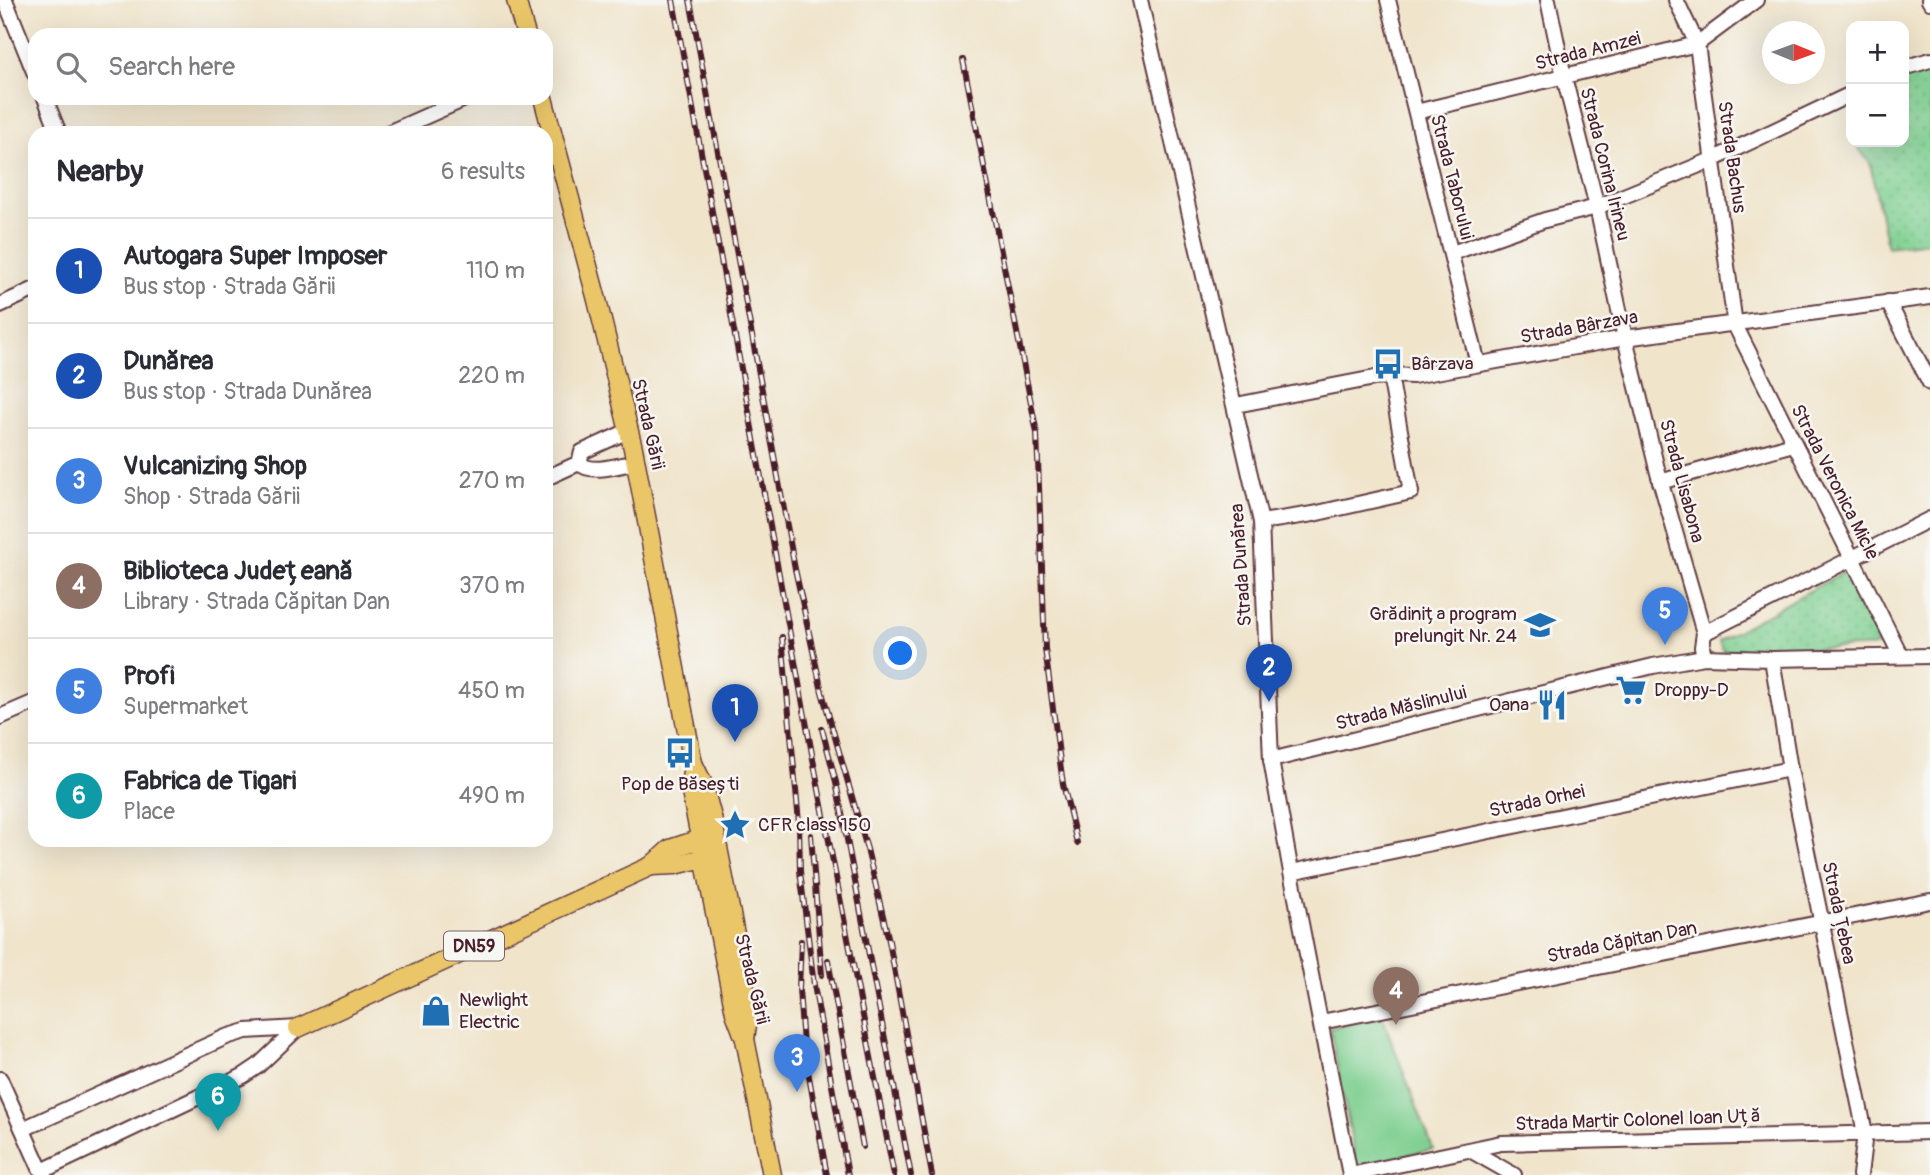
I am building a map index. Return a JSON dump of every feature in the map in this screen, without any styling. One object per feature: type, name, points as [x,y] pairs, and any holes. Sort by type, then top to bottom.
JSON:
[{"type":"main road","points":[[516,0],[524,28]]},
{"type":"main road","name":"Strada Gării","points":[[545,105],[550,126]]},
{"type":"main road","name":"Strada Gării","points":[[553,135],[597,300],[636,463],[693,763],[690,787],[708,836],[735,1013],[745,1039],[772,1175]]},
{"type":"main road","name":"DN59","points":[[298,1028],[650,866],[670,849],[708,836]]},
{"type":"main road","name":"DN59","points":[[650,866],[675,865],[711,856]]},
{"type":"street","points":[[5,0],[28,57]]},
{"type":"street","name":"Strada Dunărea","points":[[1140,0],[1261,522],[1271,760],[1350,1175]]},
{"type":"street","name":"Strada Taborului","points":[[1388,0],[1478,364]]},
{"type":"street","name":"Strada Corina Irineu","points":[[1548,0],[1625,338]]},
{"type":"street","name":"Strada Bachus","points":[[1676,0],[1697,44],[1735,325]]},
{"type":"street","name":"Strada Amzei","points":[[1416,112],[1697,44],[1756,0]]},
{"type":"street","points":[[1909,66],[1930,60]]},
{"type":"street","points":[[1452,253],[1545,220],[1597,207],[1714,159],[1846,96]]},
{"type":"street","points":[[48,105],[56,126]]},
{"type":"street","points":[[404,126],[451,105]]},
{"type":"street","points":[[0,304],[28,292]]},
{"type":"street","name":"Strada Bârzava","points":[[1236,405],[1390,375],[1413,376],[1625,338],[1930,297]]},
{"type":"street","points":[[1888,302],[1930,383]]},
{"type":"street","name":"Strada Veronica Micle","points":[[1735,325],[1901,656]]},
{"type":"street","name":"Strada Lisabona","points":[[1625,338],[1660,482],[1704,633]]},
{"type":"street","points":[[1261,522],[1313,514],[1411,492],[1390,375]]},
{"type":"street","points":[[579,463],[582,452],[628,430]]},
{"type":"street","points":[[1660,482],[1793,443]]},
{"type":"street","points":[[579,463],[584,468],[636,463]]},
{"type":"street","points":[[553,475],[579,463]]},
{"type":"street","points":[[1704,657],[1704,633],[1930,519]]},
{"type":"street","name":"Strada Măslinului","points":[[1271,760],[1653,666],[1704,657],[1772,659],[1930,656]]},
{"type":"street","name":"Strada Țebea","points":[[1772,659],[1790,769],[1865,1133],[1860,1175]]},
{"type":"street","points":[[0,717],[28,705]]},
{"type":"street","name":"Strada Orhei","points":[[1291,872],[1790,769]]},
{"type":"street","name":"Strada Căpitan Dan","points":[[1321,1022],[1930,901]]},
{"type":"street","points":[[23,1129],[226,1037],[246,1031],[298,1028]]},
{"type":"street","points":[[0,1079],[42,1173],[243,1076],[258,1066],[298,1028]]},
{"type":"street","name":"Strada Martir Colonel Ioan Uță","points":[[1350,1175],[1502,1143],[1930,1132]]},
{"type":"street","points":[[1470,1150],[1514,1175]]},
{"type":"green space","points":[[1930,69],[1930,242],[1887,247],[1870,163],[1858,147],[1909,147],[1909,75]]},
{"type":"green space","points":[[1849,569],[1885,646],[1723,652],[1719,641]]},
{"type":"green space","points":[[1382,1016],[1433,1149],[1357,1167],[1330,1028]]},
{"type":"pier","points":[[10,1141],[24,1173],[0,1175],[0,1146]]},
{"type":"railway","points":[[673,0],[813,759],[894,1175]]},
{"type":"railway","points":[[690,0],[795,569],[822,692],[867,849],[889,941],[932,1175]]},
{"type":"railway","points":[[963,60],[1037,433],[1045,649],[1063,784],[1077,843]]},
{"type":"railway","points":[[782,637],[799,823],[800,871],[814,985],[848,1175]]},
{"type":"railway","points":[[822,729],[836,782],[911,1175]]},
{"type":"railway","points":[[811,835],[822,975]]},
{"type":"railway","points":[[801,941],[799,989],[803,1044],[827,1175]]},
{"type":"railway","points":[[828,960],[863,1147]]},
{"type":"place","name":"Bârzava","points":[[1388,364]]},
{"type":"place","name":"Grădinița program prelungit Nr. 24","points":[[1540,625]]},
{"type":"place","name":"Profi","points":[[1665,645]]},
{"type":"place","name":"Droppy-D","points":[[1631,690]]},
{"type":"place","name":"Dunărea","points":[[1269,702]]},
{"type":"place","name":"Oana","points":[[1552,705]]},
{"type":"place","name":"Autogara Super Imposer","points":[[735,742]]},
{"type":"place","name":"Pop de Băsești","points":[[680,753]]},
{"type":"place","name":"CFR class 150","points":[[735,825]]},
{"type":"place","name":"Newlight Electric","points":[[436,1011]]},
{"type":"place","name":"Biblioteca Județeană","points":[[1396,1025]]},
{"type":"place","name":"Vulcanizing Shop","points":[[797,1092]]},
{"type":"place","name":"Fabrica de Tigari","points":[[218,1131]]}]
